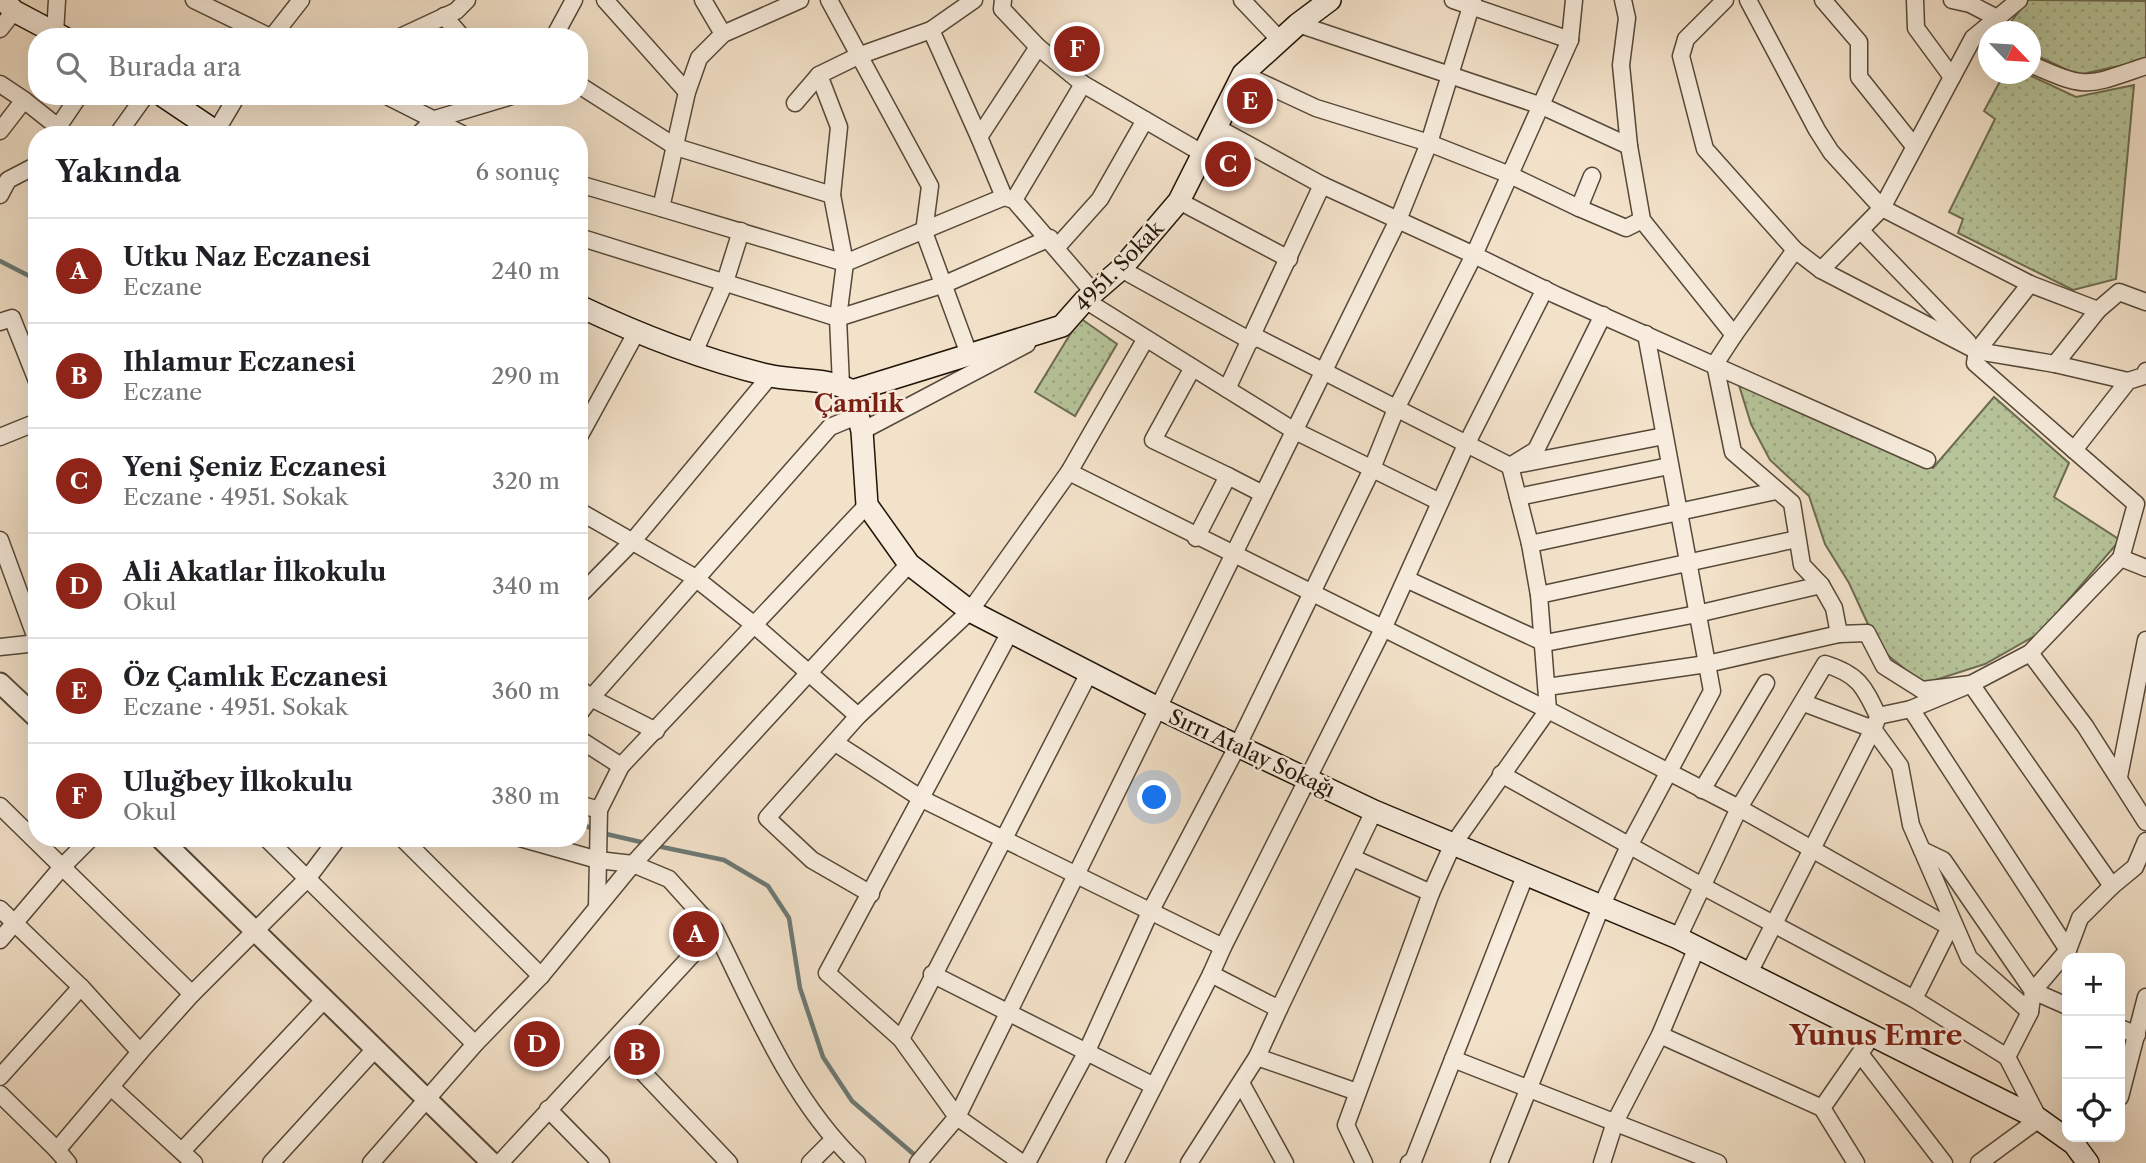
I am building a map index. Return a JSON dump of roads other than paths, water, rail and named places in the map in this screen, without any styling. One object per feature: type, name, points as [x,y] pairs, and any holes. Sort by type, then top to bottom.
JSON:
[{"type":"main road","name":"4951. Sokak","points":[[847,388],[970,357],[1062,326],[1089,296],[1121,269],[1179,201],[1243,74],[1298,24],[1330,0]]},
{"type":"main road","points":[[8,5],[47,28]]},
{"type":"main road","points":[[176,105],[206,126]]},
{"type":"main road","points":[[588,310],[636,333],[693,355],[770,376],[847,388],[860,423],[867,505]]},
{"type":"main road","name":"Sırrı Atalay Sokağı","points":[[867,505],[909,564],[970,611],[1010,632],[1237,747],[1374,811],[1451,846],[1687,943],[2062,1132]]},
{"type":"main road","name":"Sırrı Atalay Sokağı","points":[[2078,1142],[2088,1163]]},
{"type":"street","points":[[57,0],[59,28]]},
{"type":"street","points":[[194,0],[252,28]]},
{"type":"street","points":[[278,28],[301,0]]},
{"type":"street","points":[[419,28],[456,11],[467,0]]},
{"type":"street","points":[[559,28],[574,0]]},
{"type":"street","points":[[605,0],[687,92]]},
{"type":"street","points":[[704,0],[723,34]]},
{"type":"street","points":[[829,0],[930,186],[924,232],[970,357]]},
{"type":"street","points":[[795,103],[819,75],[858,56],[931,30],[974,0]]},
{"type":"street","points":[[1003,0],[1002,9],[1038,47],[1083,84],[1202,153]]},
{"type":"street","points":[[1243,0],[1280,40]]},
{"type":"street","points":[[1453,0],[1472,3],[1570,40]]},
{"type":"street","points":[[1010,632],[827,973],[901,1039],[957,1117],[1024,1163],[1086,1053],[1150,912],[1237,747],[1371,471],[1396,409],[1474,255],[1570,40],[1574,0]]},
{"type":"street","points":[[1623,0],[1627,18],[1622,65],[1629,146],[1642,220],[1734,335]]},
{"type":"street","points":[[1725,0],[1686,39],[1681,56],[1705,149],[1795,250],[1821,270],[1977,351],[2128,382]]},
{"type":"street","points":[[1748,0],[1816,130],[1831,152],[1882,208],[2030,284],[2098,310]]},
{"type":"street","points":[[1823,0],[1859,42],[1859,77],[1914,146]]},
{"type":"street","points":[[1915,0],[1916,28],[1952,77]]},
{"type":"street","points":[[1952,0],[1970,4],[1999,19]]},
{"type":"street","points":[[1821,270],[1882,208],[1973,38],[2019,0]]},
{"type":"street","points":[[661,208],[687,92],[699,58],[723,34],[791,2]]},
{"type":"street","points":[[918,1163],[957,1117],[1398,220],[1429,143],[1472,3]]},
{"type":"street","points":[[0,29],[8,5]]},
{"type":"street","points":[[444,16],[454,28]]},
{"type":"street","points":[[1298,24],[1542,106],[1629,146]]},
{"type":"street","points":[[931,30],[1009,198],[1053,243],[1089,296],[1145,340],[1293,430],[1371,471],[1440,502]]},
{"type":"street","points":[[1973,38],[1978,40]]},
{"type":"street","points":[[979,136],[1038,47]]},
{"type":"street","points":[[2041,68],[2072,82],[2090,85],[2146,66]]},
{"type":"street","points":[[1243,74],[1316,108],[1429,143],[1510,175],[1626,228],[1642,220]]},
{"type":"street","points":[[819,75],[839,127],[832,195],[845,263],[838,318],[847,388]]},
{"type":"street","points":[[0,83],[28,103]]},
{"type":"street","points":[[588,187],[845,263],[1009,198],[1083,84]]},
{"type":"street","points":[[588,91],[676,147],[832,195]]},
{"type":"street","points":[[0,131],[24,100]]},
{"type":"street","points":[[30,105],[57,126]]},
{"type":"street","points":[[59,126],[73,105]]},
{"type":"street","points":[[123,126],[139,105]]},
{"type":"street","points":[[222,126],[232,105]]},
{"type":"street","points":[[405,105],[447,126]]},
{"type":"street","points":[[428,126],[435,120],[483,105]]},
{"type":"street","points":[[588,240],[838,318],[945,284],[1053,243],[1100,199],[1145,120]]},
{"type":"street","points":[[1216,127],[1322,185],[1545,289],[1927,460]]},
{"type":"street","points":[[0,195],[8,180],[28,170]]},
{"type":"street","points":[[1579,208],[1592,176]]},
{"type":"street","points":[[1227,388],[1322,185]]},
{"type":"street","points":[[1179,201],[1289,258]]},
{"type":"street","points":[[693,355],[725,282],[741,231]]},
{"type":"street","points":[[1861,232],[1977,351]]},
{"type":"street","points":[[1795,250],[1714,364],[1732,452],[1792,503],[1802,565],[1821,585],[1834,608],[1839,634]]},
{"type":"street","points":[[1121,269],[1252,338],[1510,466],[1664,436]]},
{"type":"street","points":[[1804,703],[1876,722],[1971,684],[2030,653],[2121,558],[2136,504],[1975,363],[1977,351],[2030,284]]},
{"type":"street","points":[[1115,1163],[1383,629],[1466,445],[1545,289]]},
{"type":"street","points":[[2055,365],[2098,310],[2119,292],[2146,302]]},
{"type":"street","points":[[1510,466],[1536,450],[1603,315]]},
{"type":"street","points":[[0,322],[12,318],[28,358]]},
{"type":"street","points":[[588,690],[830,427],[860,423],[1062,326]]},
{"type":"street","points":[[588,421],[636,333]]},
{"type":"street","points":[[1499,1163],[1601,907],[1667,772],[1712,691],[1689,564],[1676,512],[1646,334]]},
{"type":"street","points":[[871,894],[811,860],[767,818],[837,744],[858,716],[970,611],[1069,472],[1145,340]]},
{"type":"street","points":[[1192,369],[1153,440],[1262,494]]},
{"type":"street","points":[[2074,450],[2128,382],[2145,375]]},
{"type":"street","points":[[588,587],[632,542],[770,376]]},
{"type":"street","points":[[0,437],[28,426]]},
{"type":"street","points":[[1364,1163],[1346,1125],[1431,893],[1451,846],[1548,709],[1545,643],[1539,595],[1530,544],[1510,466]]},
{"type":"street","points":[[1518,497],[1669,466]]},
{"type":"street","points":[[1069,472],[1196,538],[1548,709],[1739,808],[1950,927],[1914,999]]},
{"type":"street","points":[[1196,538],[1228,476]]},
{"type":"street","points":[[1530,544],[1776,491]]},
{"type":"street","points":[[597,907],[599,810],[621,766],[867,505]]},
{"type":"street","points":[[588,516],[694,577],[753,624],[858,716]]},
{"type":"street","points":[[1539,595],[1797,539]]},
{"type":"street","points":[[0,540],[28,617]]},
{"type":"street","points":[[2121,558],[2146,568]]},
{"type":"street","points":[[371,1163],[429,1101],[475,1044],[541,976],[633,864],[909,564]]},
{"type":"street","points":[[1406,579],[1545,643],[1697,614],[1821,585]]},
{"type":"street","points":[[1547,687],[1707,664],[1839,634],[1867,633],[1884,666],[1922,690],[1971,684]]},
{"type":"street","points":[[2119,777],[2146,640]]},
{"type":"street","points":[[0,647],[28,643]]},
{"type":"street","points":[[2030,653],[2119,777],[2146,822]]},
{"type":"street","points":[[1602,1163],[1615,1122],[1660,1035],[1703,887],[1739,808],[1825,664],[1849,671],[1865,688],[1876,722],[1900,766],[1911,825],[1969,958],[2030,1012]]},
{"type":"street","points":[[901,1039],[1090,671]]},
{"type":"street","points":[[0,683],[28,709]]},
{"type":"street","points":[[1702,790],[1766,683]]},
{"type":"street","points":[[1971,684],[2112,886]]},
{"type":"street","points":[[588,695],[656,731]]},
{"type":"street","points":[[1911,709],[2068,950]]},
{"type":"street","points":[[1749,973],[1876,722]]},
{"type":"street","points":[[837,744],[922,799],[1223,947]]},
{"type":"street","points":[[588,745],[621,766]]},
{"type":"street","points":[[1501,774],[1703,887],[1914,999],[2007,1058],[2039,1119],[1979,1163]]},
{"type":"street","points":[[0,806],[28,834]]},
{"type":"street","points":[[588,807],[599,810]]},
{"type":"street","points":[[1189,1163],[1257,1057],[1374,811]]},
{"type":"street","points":[[2007,1058],[2030,1012],[2034,992],[2068,950],[2080,918],[2135,867],[2146,841]]},
{"type":"street","points":[[42,847],[192,994]]},
{"type":"street","points":[[0,940],[82,847]]},
{"type":"street","points":[[169,847],[492,1163]]},
{"type":"street","points":[[275,847],[475,1044]]},
{"type":"street","points":[[57,1150],[192,994],[306,879],[331,847]]},
{"type":"street","points":[[411,847],[541,976]]},
{"type":"street","points":[[552,847],[598,860],[633,864],[669,879],[715,930],[777,1055],[833,1140],[857,1163]]},
{"type":"street","points":[[1922,850],[1943,860],[2034,992],[2062,1004]]},
{"type":"street","points":[[1353,858],[1431,893]]},
{"type":"street","points":[[1409,1163],[1413,1161],[1525,876]]},
{"type":"street","points":[[0,909],[81,986],[140,1052]]},
{"type":"street","points":[[500,1163],[715,930]]},
{"type":"street","points":[[1211,974],[1279,1009]]},
{"type":"street","points":[[932,975],[1154,1086]]},
{"type":"street","points":[[0,1077],[81,986]]},
{"type":"street","points":[[2125,1079],[2146,997]]},
{"type":"street","points":[[182,1151],[324,1000]]},
{"type":"street","points":[[2125,1030],[2137,1035]]},
{"type":"street","points":[[1660,1035],[1822,1108],[1856,1163]]},
{"type":"street","points":[[1822,1108],[1872,1036]]},
{"type":"street","points":[[614,1042],[729,1163]]},
{"type":"street","points":[[271,1163],[375,1049]]},
{"type":"street","points":[[1861,1055],[1944,1163]]},
{"type":"street","points":[[1257,1057],[1357,1092]]},
{"type":"street","points":[[1452,1059],[1718,1163]]},
{"type":"street","points":[[1241,1083],[1285,1163]]},
{"type":"street","points":[[111,1087],[194,1163]]},
{"type":"street","points":[[0,1094],[68,1163]]},
{"type":"street","points":[[548,1109],[601,1163]]},
{"type":"street","points":[[810,1163],[833,1140]]},
{"type":"waterway","points":[[0,261],[28,275]]},
{"type":"waterway","points":[[588,827],[594,830]]},
{"type":"waterway","points":[[602,833],[645,843]]},
{"type":"waterway","points":[[657,846],[724,860],[768,886],[789,918],[800,988],[823,1057],[852,1101],[917,1157]]},
{"type":"place","name":"Uluğbey İlkokulu","points":[[1077,49]]},
{"type":"place","name":"Öz Çamlık Eczanesi","points":[[1250,101]]},
{"type":"place","name":"Yeni Şeniz Eczanesi","points":[[1228,164]]},
{"type":"place","name":"Utku Naz Eczanesi","points":[[696,934]]},
{"type":"place","name":"Ali Akatlar İlkokulu","points":[[537,1044]]},
{"type":"place","name":"Ihlamur Eczanesi","points":[[637,1052]]},
{"type":"district","name":"Çamlık","points":[[859,403]]},
{"type":"district","name":"Yunus Emre","points":[[1876,1035]]}]
